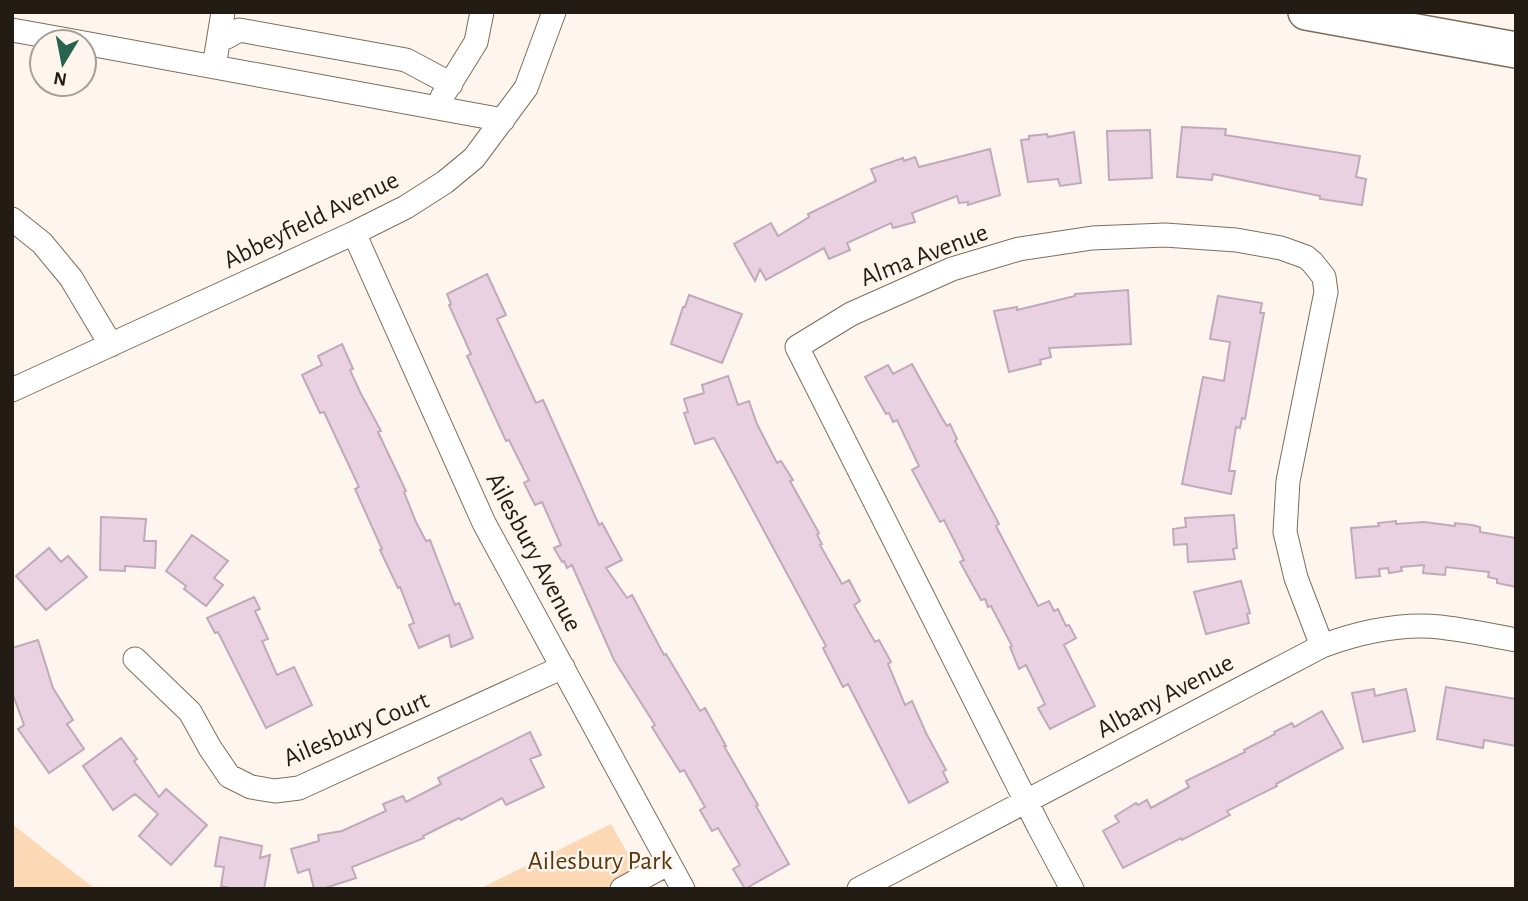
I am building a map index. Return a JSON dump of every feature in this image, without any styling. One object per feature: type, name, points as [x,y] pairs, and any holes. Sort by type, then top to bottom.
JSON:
[{"type":"highway","points":[[1306,12],[1516,50]]},
{"type":"street","points":[[214,67],[223,36],[223,12]]},
{"type":"street","points":[[436,108],[476,42],[482,12]]},
{"type":"street","name":"Abbeyfield Avenue","points":[[12,390],[354,233],[406,207],[445,182],[474,158],[526,88],[554,12]]},
{"type":"street","points":[[223,36],[239,30],[406,60],[451,83]]},
{"type":"street","points":[[98,45],[503,120]]},
{"type":"street","points":[[12,219],[42,243],[71,278],[111,345]]},
{"type":"street","name":"Ailesbury Avenue","points":[[354,233],[484,523],[683,889]]},
{"type":"street","name":"Alma Avenue","points":[[1025,801],[797,347],[851,314],[952,269],[1019,249],[1092,238],[1165,235],[1236,240],[1281,248],[1306,257],[1324,277],[1326,292],[1288,481],[1285,532],[1296,578],[1322,646]]},
{"type":"street","name":"Albany Avenue","points":[[859,889],[1322,646],[1357,634],[1409,627],[1439,627],[1516,640]]},
{"type":"street","name":"Ailesbury Court","points":[[135,659],[190,712],[229,776],[251,787],[275,791],[299,788],[563,667]]},
{"type":"street","points":[[1025,801],[1072,889]]},
{"type":"street","points":[[622,889],[669,863]]},
{"type":"green space","points":[[12,824],[95,889],[12,889]]},
{"type":"green space","name":"Ailesbury Park","points":[[611,824],[648,889],[479,889]]},
{"type":"building","points":[[1182,127],[1226,129],[1225,135],[1360,156],[1356,177],[1366,179],[1362,205],[1320,199],[1320,196],[1213,174],[1212,180],[1177,177]]},
{"type":"building","points":[[1150,130],[1152,178],[1109,180],[1107,131]]},
{"type":"building","points":[[1074,132],[1081,183],[1060,186],[1058,179],[1028,182],[1021,140],[1029,139],[1029,136],[1047,134],[1048,137]]},
{"type":"building","points":[[990,149],[1000,195],[968,205],[968,202],[959,203],[957,196],[912,213],[915,222],[893,228],[891,223],[847,243],[850,250],[829,259],[824,248],[766,280],[760,269],[755,281],[734,244],[771,223],[778,236],[809,217],[808,214],[876,181],[871,169],[903,158],[904,161],[915,157],[919,167]]},
{"type":"building","points":[[487,274],[506,315],[497,319],[536,403],[543,400],[599,525],[602,523],[622,560],[606,568],[627,598],[632,595],[664,655],[666,654],[700,711],[705,708],[789,864],[745,889],[733,869],[740,865],[718,828],[712,831],[700,810],[705,807],[684,770],[680,772],[652,727],[655,725],[614,660],[572,565],[567,568],[554,548],[561,545],[542,502],[535,505],[524,483],[529,480],[509,440],[506,441],[467,356],[471,354],[449,305],[451,304],[447,294]]},
{"type":"building","points":[[1128,290],[1131,344],[1049,348],[1051,357],[1040,360],[1041,364],[1009,372],[994,311],[1017,307],[1017,310],[1075,294]]},
{"type":"building","points":[[689,295],[742,314],[722,363],[671,344]]},
{"type":"building","points":[[1218,296],[1262,303],[1260,313],[1264,313],[1245,419],[1242,418],[1240,428],[1236,427],[1229,471],[1235,471],[1231,494],[1182,484],[1203,377],[1224,381],[1230,342],[1210,339]]},
{"type":"building","points":[[342,344],[353,369],[350,370],[381,431],[378,432],[406,491],[404,492],[416,522],[426,541],[430,540],[455,605],[459,603],[473,638],[451,647],[449,635],[419,648],[409,625],[414,623],[400,587],[398,588],[380,550],[382,549],[355,489],[359,487],[324,412],[320,413],[302,375],[322,365],[318,356]]},
{"type":"building","points":[[912,364],[947,426],[950,424],[957,439],[955,441],[999,524],[996,526],[1038,606],[1049,601],[1054,611],[1058,609],[1066,626],[1069,625],[1076,638],[1064,645],[1095,706],[1050,729],[1038,708],[1045,704],[1026,665],[1019,669],[1010,647],[1012,646],[991,606],[988,607],[985,599],[981,600],[960,562],[964,560],[944,520],[940,522],[912,470],[919,466],[897,420],[893,422],[889,413],[886,414],[865,377],[888,365],[893,374]]},
{"type":"building","points":[[728,376],[738,405],[749,401],[757,424],[777,463],[781,461],[793,480],[790,481],[819,533],[817,535],[822,544],[820,545],[842,584],[849,580],[860,601],[854,605],[875,642],[879,640],[891,662],[888,664],[905,705],[912,701],[946,770],[943,772],[948,782],[909,803],[848,684],[843,687],[823,648],[826,646],[714,438],[695,444],[684,413],[688,412],[684,399],[704,393],[702,385]]},
{"type":"building","points":[[1234,515],[1237,548],[1233,549],[1235,559],[1188,562],[1187,544],[1174,545],[1173,529],[1186,527],[1185,518]]},
{"type":"building","points":[[101,517],[146,519],[144,541],[156,541],[155,568],[125,566],[125,571],[100,570]]},
{"type":"building","points":[[1396,521],[1396,524],[1424,522],[1472,525],[1480,527],[1480,532],[1516,538],[1516,587],[1497,583],[1497,579],[1488,577],[1489,572],[1446,567],[1445,575],[1423,573],[1424,565],[1401,567],[1402,571],[1389,573],[1388,568],[1379,569],[1380,576],[1356,578],[1351,528],[1379,526],[1378,523]]},
{"type":"building","points":[[192,535],[228,561],[214,578],[223,585],[206,606],[166,571]]},
{"type":"building","points":[[49,548],[61,562],[68,556],[87,577],[46,610],[16,576]]},
{"type":"building","points":[[1241,581],[1250,613],[1247,614],[1249,623],[1206,634],[1194,592]]},
{"type":"building","points":[[254,597],[260,609],[255,611],[268,639],[262,641],[277,675],[294,667],[312,705],[266,728],[218,632],[215,633],[207,618]]},
{"type":"building","points":[[38,640],[53,688],[73,720],[67,724],[84,749],[49,773],[18,729],[24,725],[12,692],[12,648]]},
{"type":"building","points":[[1446,687],[1516,699],[1516,746],[1484,740],[1483,748],[1437,739]]},
{"type":"building","points":[[1374,689],[1375,696],[1406,689],[1415,731],[1363,742],[1352,693]]},
{"type":"building","points":[[1322,711],[1343,748],[1227,811],[1230,815],[1123,868],[1103,831],[1119,822],[1115,816],[1136,803],[1138,805],[1147,800],[1151,808],[1189,787],[1186,781],[1245,752],[1244,750],[1275,734],[1274,732],[1292,723],[1294,727]]},
{"type":"building","points":[[530,732],[541,755],[530,759],[544,787],[506,805],[502,798],[423,836],[424,838],[352,867],[356,878],[314,889],[309,869],[298,873],[291,849],[319,841],[318,835],[342,831],[386,811],[383,804],[403,796],[406,802],[441,784],[438,778]]},
{"type":"building","points":[[121,738],[159,797],[166,789],[207,825],[171,865],[139,836],[158,814],[135,794],[113,810],[83,766]]},
{"type":"building","points":[[220,837],[262,846],[260,858],[270,855],[264,889],[221,886],[224,867],[215,866]]}]
